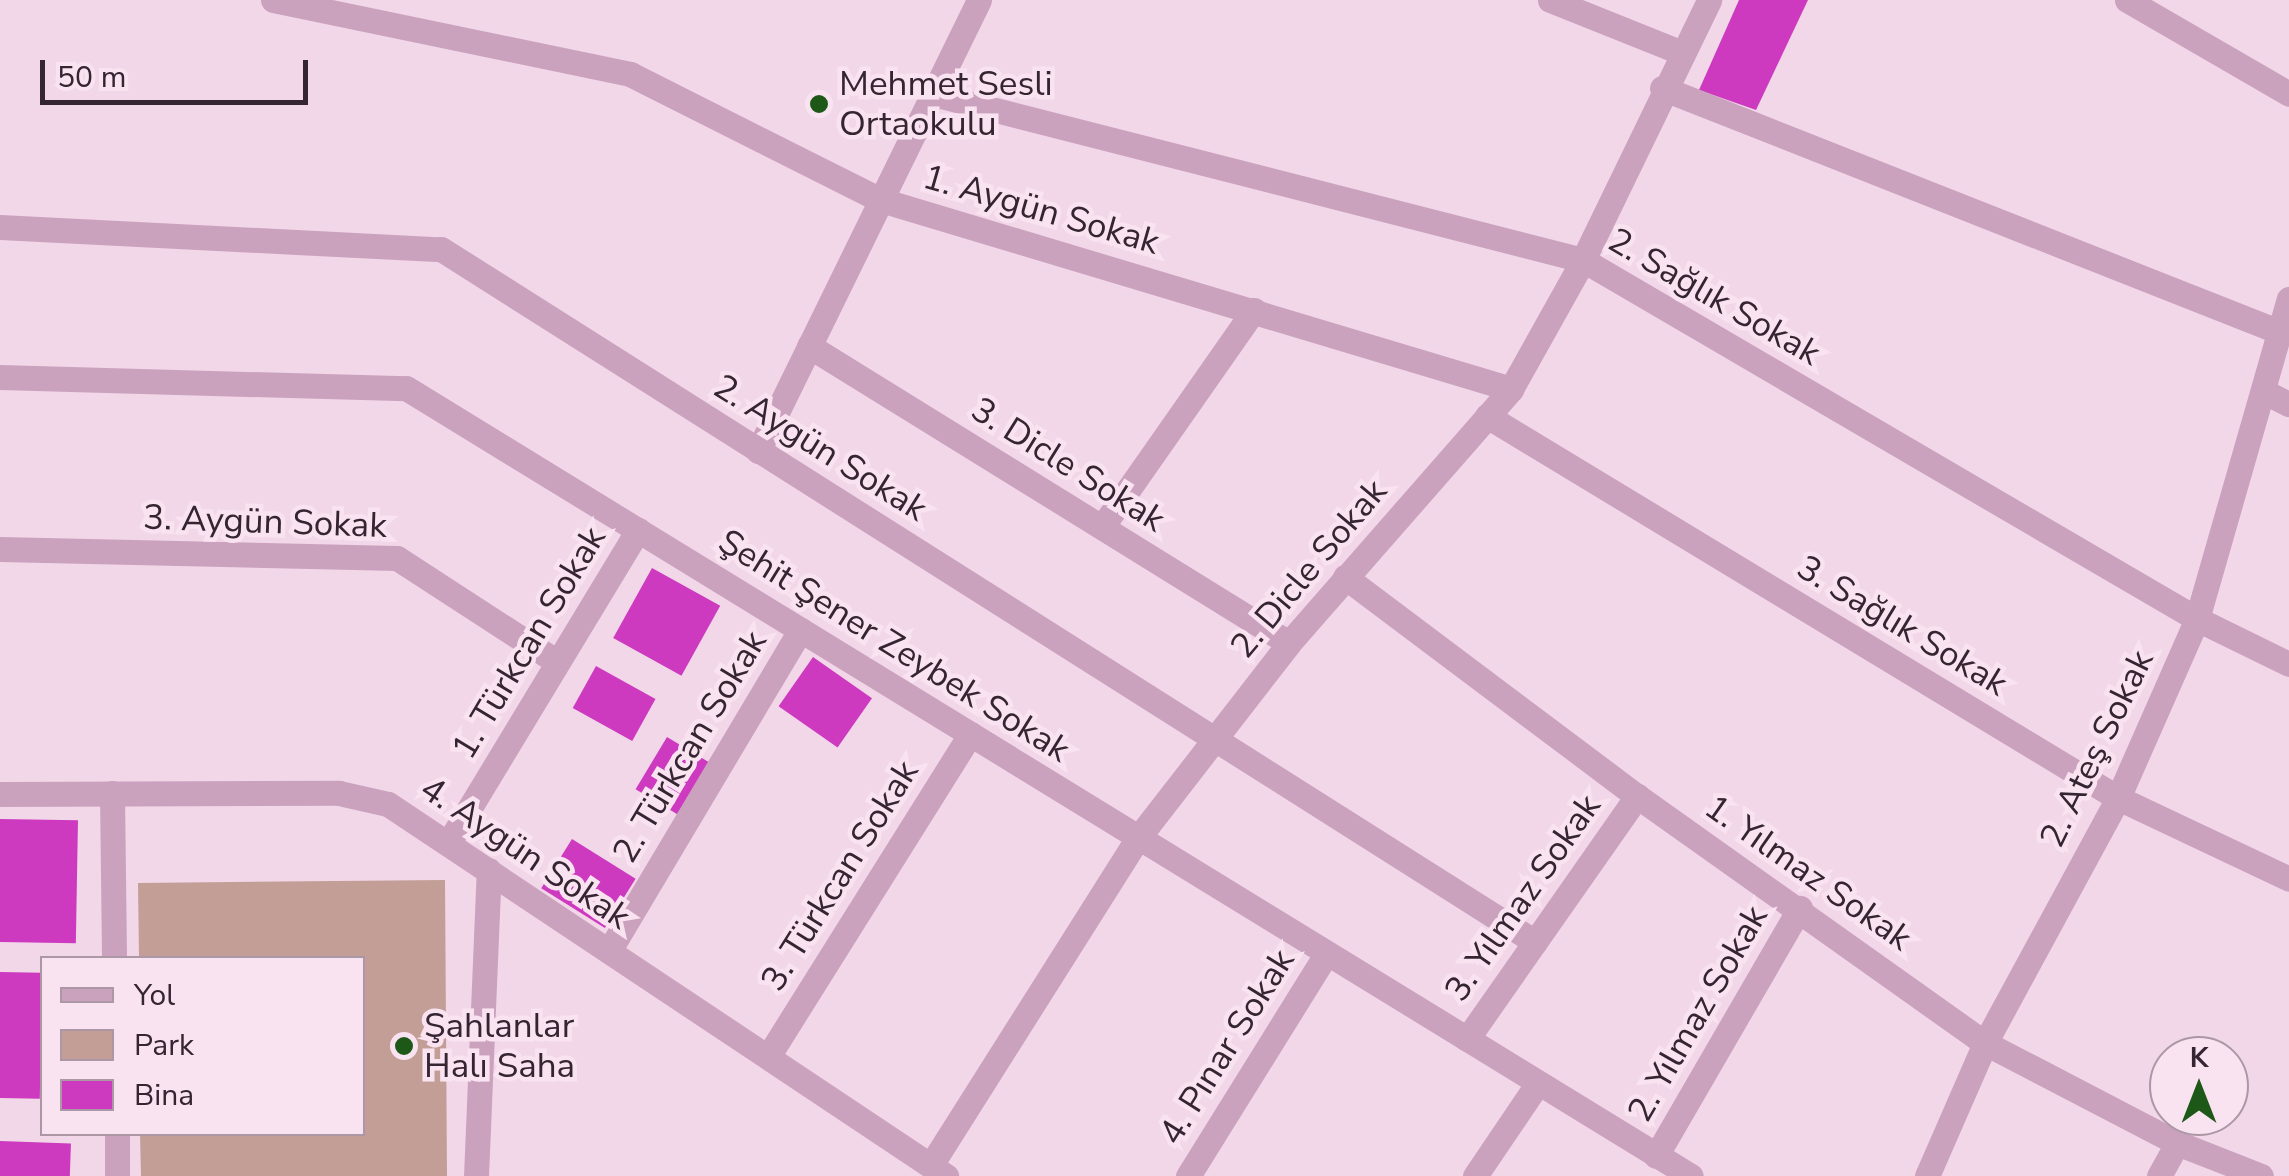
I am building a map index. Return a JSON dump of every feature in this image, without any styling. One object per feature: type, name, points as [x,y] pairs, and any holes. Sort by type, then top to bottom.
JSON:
[{"type":"street","name":"1. Aygün Sokak","points":[[273,0],[630,74],[881,200],[1511,389]]},
{"type":"street","points":[[758,450],[979,0]]},
{"type":"street","points":[[1550,0],[1680,52]]},
{"type":"street","name":"2. Dicle Sokak","points":[[938,1171],[1138,838],[1289,643],[1511,389],[1582,260],[1662,88],[1709,0]]},
{"type":"street","points":[[2127,0],[2289,94]]},
{"type":"street","points":[[1662,88],[2280,332]]},
{"type":"street","name":"2. Sağlık Sokak","points":[[933,94],[1582,260],[2198,619],[2289,664]]},
{"type":"street","name":"2. Aygün Sokak","points":[[0,227],[440,249],[1535,942]]},
{"type":"street","name":"2. Ateş Sokak","points":[[1927,1176],[1985,1043],[2118,798],[2198,619],[2289,299]]},
{"type":"street","points":[[1102,528],[1254,310]]},
{"type":"street","name":"3. Dicle Sokak","points":[[809,346],[1289,643]]},
{"type":"street","name":"Şehit Şener Zeybek Sokak","points":[[0,377],[406,388],[1692,1176]]},
{"type":"street","points":[[2265,392],[2289,404]]},
{"type":"street","name":"3. Sağlık Sokak","points":[[1488,416],[2118,798],[2289,879]]},
{"type":"street","name":"1. Türkcan Sokak","points":[[449,842],[638,530]]},
{"type":"street","name":"3. Aygün Sokak","points":[[0,549],[398,558],[557,662]]},
{"type":"street","name":"1. Yılmaz Sokak","points":[[1345,577],[1637,796],[1800,908],[1985,1043],[2177,1143],[2260,1176]]},
{"type":"street","name":"2. Türkcan Sokak","points":[[610,951],[800,630]]},
{"type":"street","name":"3. Türkcan Sokak","points":[[769,1055],[970,734]]},
{"type":"street","points":[[112,793],[114,956]]},
{"type":"street","name":"4. Aygün Sokak","points":[[0,794],[339,793],[388,804],[938,1171]]},
{"type":"street","name":"3. Yılmaz Sokak","points":[[1466,1040],[1637,796]]},
{"type":"street","points":[[476,1176],[489,870]]},
{"type":"street","name":"2. Yılmaz Sokak","points":[[1656,1156],[1800,908]]},
{"type":"street","name":"4. Pınar Sokak","points":[[1188,1176],[1326,954]]},
{"type":"street","points":[[1475,1176],[1538,1083]]},
{"type":"street","points":[[117,1136],[117,1176]]},
{"type":"street","points":[[2160,1176],[2177,1143]]},
{"type":"green space","name":"Şahlanlar Halı Saha","points":[[445,880],[447,1176],[141,1176],[140,1136],[365,1136],[365,956],[139,956],[138,883]]},
{"type":"building","points":[[1739,0],[1808,0],[1756,110],[1699,90]]},
{"type":"building","points":[[652,568],[720,606],[681,676],[613,638]]},
{"type":"building","points":[[813,657],[872,698],[838,747],[779,706]]},
{"type":"building","points":[[596,666],[655,699],[632,741],[573,708]]},
{"type":"building","points":[[667,737],[714,765],[683,818],[636,789]]},
{"type":"building","points":[[0,819],[78,820],[76,943],[0,942]]},
{"type":"building","points":[[572,839],[636,879],[605,928],[541,888]]},
{"type":"building","points":[[0,972],[40,973],[40,1099],[0,1098]]},
{"type":"building","points":[[0,1141],[71,1143],[70,1176],[0,1176]]},
{"type":"place","name":"Mehmet Sesli Ortaokulu","points":[[819,104]]},
{"type":"place","name":"Şahlanlar Halı Saha","points":[[404,1046]]}]
